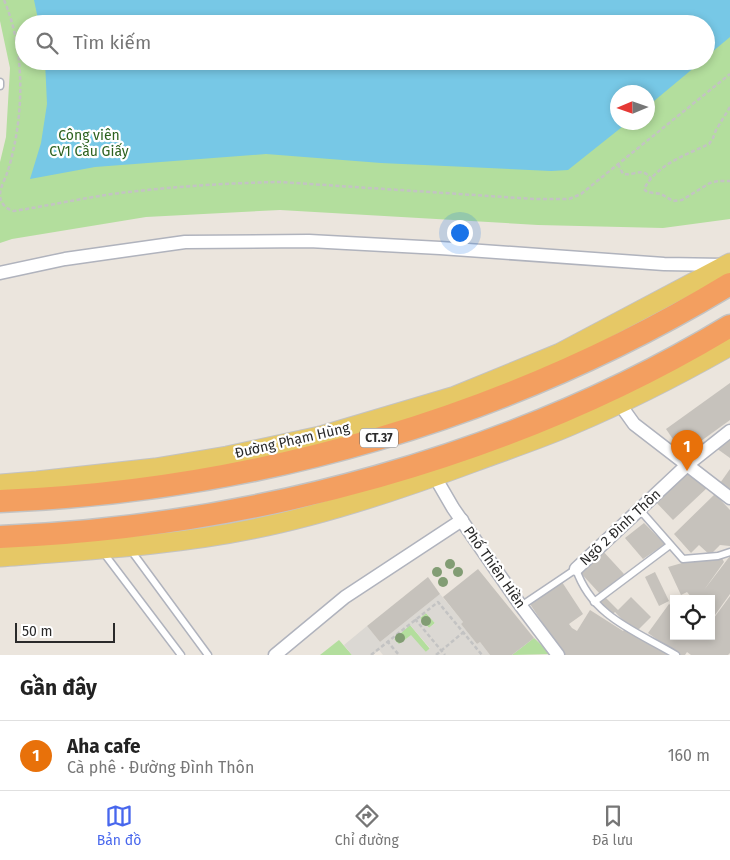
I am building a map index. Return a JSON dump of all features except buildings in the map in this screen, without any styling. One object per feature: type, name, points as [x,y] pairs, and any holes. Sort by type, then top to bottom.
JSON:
[{"type":"highway","name":"CT.37","points":[[0,501],[50,499],[145,489],[237,474],[334,451],[419,425],[512,394],[603,353],[690,308],[729,271]]},
{"type":"highway","points":[[0,537],[53,535],[149,525],[243,510],[333,489],[431,460],[526,426],[618,386],[730,326]]},
{"type":"main road","name":"Đường Phạm Hùng","points":[[0,484],[37,482],[155,468],[227,456],[320,436],[455,396],[560,354],[729,271]]},
{"type":"main road","points":[[0,557],[128,547],[253,529],[344,506],[435,476],[571,426],[694,366],[730,346]]},
{"type":"street","points":[[0,273],[65,258],[185,242],[309,241],[664,264],[729,271]]},
{"type":"street","points":[[619,403],[634,424],[730,498]]},
{"type":"street","name":"Ngõ 2 Đình Thôn","points":[[576,569],[687,465],[730,431]]},
{"type":"street","name":"Phố Thiên Hiền","points":[[435,476],[462,520],[521,606],[558,655]]},
{"type":"street","points":[[275,655],[345,597],[462,520]]},
{"type":"lane","points":[[640,510],[683,559],[718,556],[730,552]]},
{"type":"lane","points":[[594,602],[670,545]]},
{"type":"lane","points":[[128,547],[208,655]]},
{"type":"lane","points":[[101,548],[181,655]]},
{"type":"lane","points":[[521,606],[576,569],[579,580],[594,602],[610,617],[634,633],[649,639],[676,655]]},
{"type":"path","points":[[4,0],[15,44]]},
{"type":"path","points":[[18,70],[20,82],[18,129],[0,197],[3,205],[9,210],[14,211],[47,204],[144,190],[242,182],[280,182],[558,200],[569,199],[581,194],[730,74]]},
{"type":"path","points":[[730,107],[708,144],[668,163],[651,179],[644,189],[647,192],[661,194],[673,201],[682,200],[690,196],[710,182],[730,181]]},
{"type":"path","points":[[618,164],[623,174],[643,172],[651,179]]},
{"type":"path","points":[[370,655],[438,602],[482,655]]},
{"type":"path","points":[[415,619],[445,655]]},
{"type":"path","points":[[436,655],[464,631]]},
{"type":"path","points":[[387,641],[398,655]]},
{"type":"green space","name":"Công viên CV1 Cầu Giấy","points":[[0,0],[730,0],[730,219],[663,228],[538,225],[280,210],[146,217],[12,239],[0,243],[0,162],[6,137],[10,68],[0,21]]},
{"type":"green space","points":[[426,613],[435,623],[429,628],[420,618]]},
{"type":"green space","points":[[410,625],[430,649],[426,652],[397,644],[394,639]]},
{"type":"green space","points":[[534,638],[551,654],[512,655]]},
{"type":"green space","points":[[339,640],[352,655],[320,655]]},
{"type":"shaded area","points":[[440,594],[463,622],[461,624],[477,644],[480,642],[490,655],[383,655],[379,650],[373,655],[352,655],[344,645],[367,626],[380,642]],"holes":[[[426,613],[435,623],[429,628],[420,618]],[[410,625],[430,648],[426,652],[411,635],[399,644],[394,639]]]},
{"type":"water","points":[[34,0],[730,0],[730,37],[715,50],[715,15],[37,15]]},
{"type":"water","points":[[45,70],[691,70],[655,100],[655,85],[610,85],[610,130],[618,130],[568,170],[551,171],[381,163],[266,154],[95,167],[30,179],[41,143],[47,104]]},
{"type":"place","name":"Aha cafe","points":[[687,471]]}]
